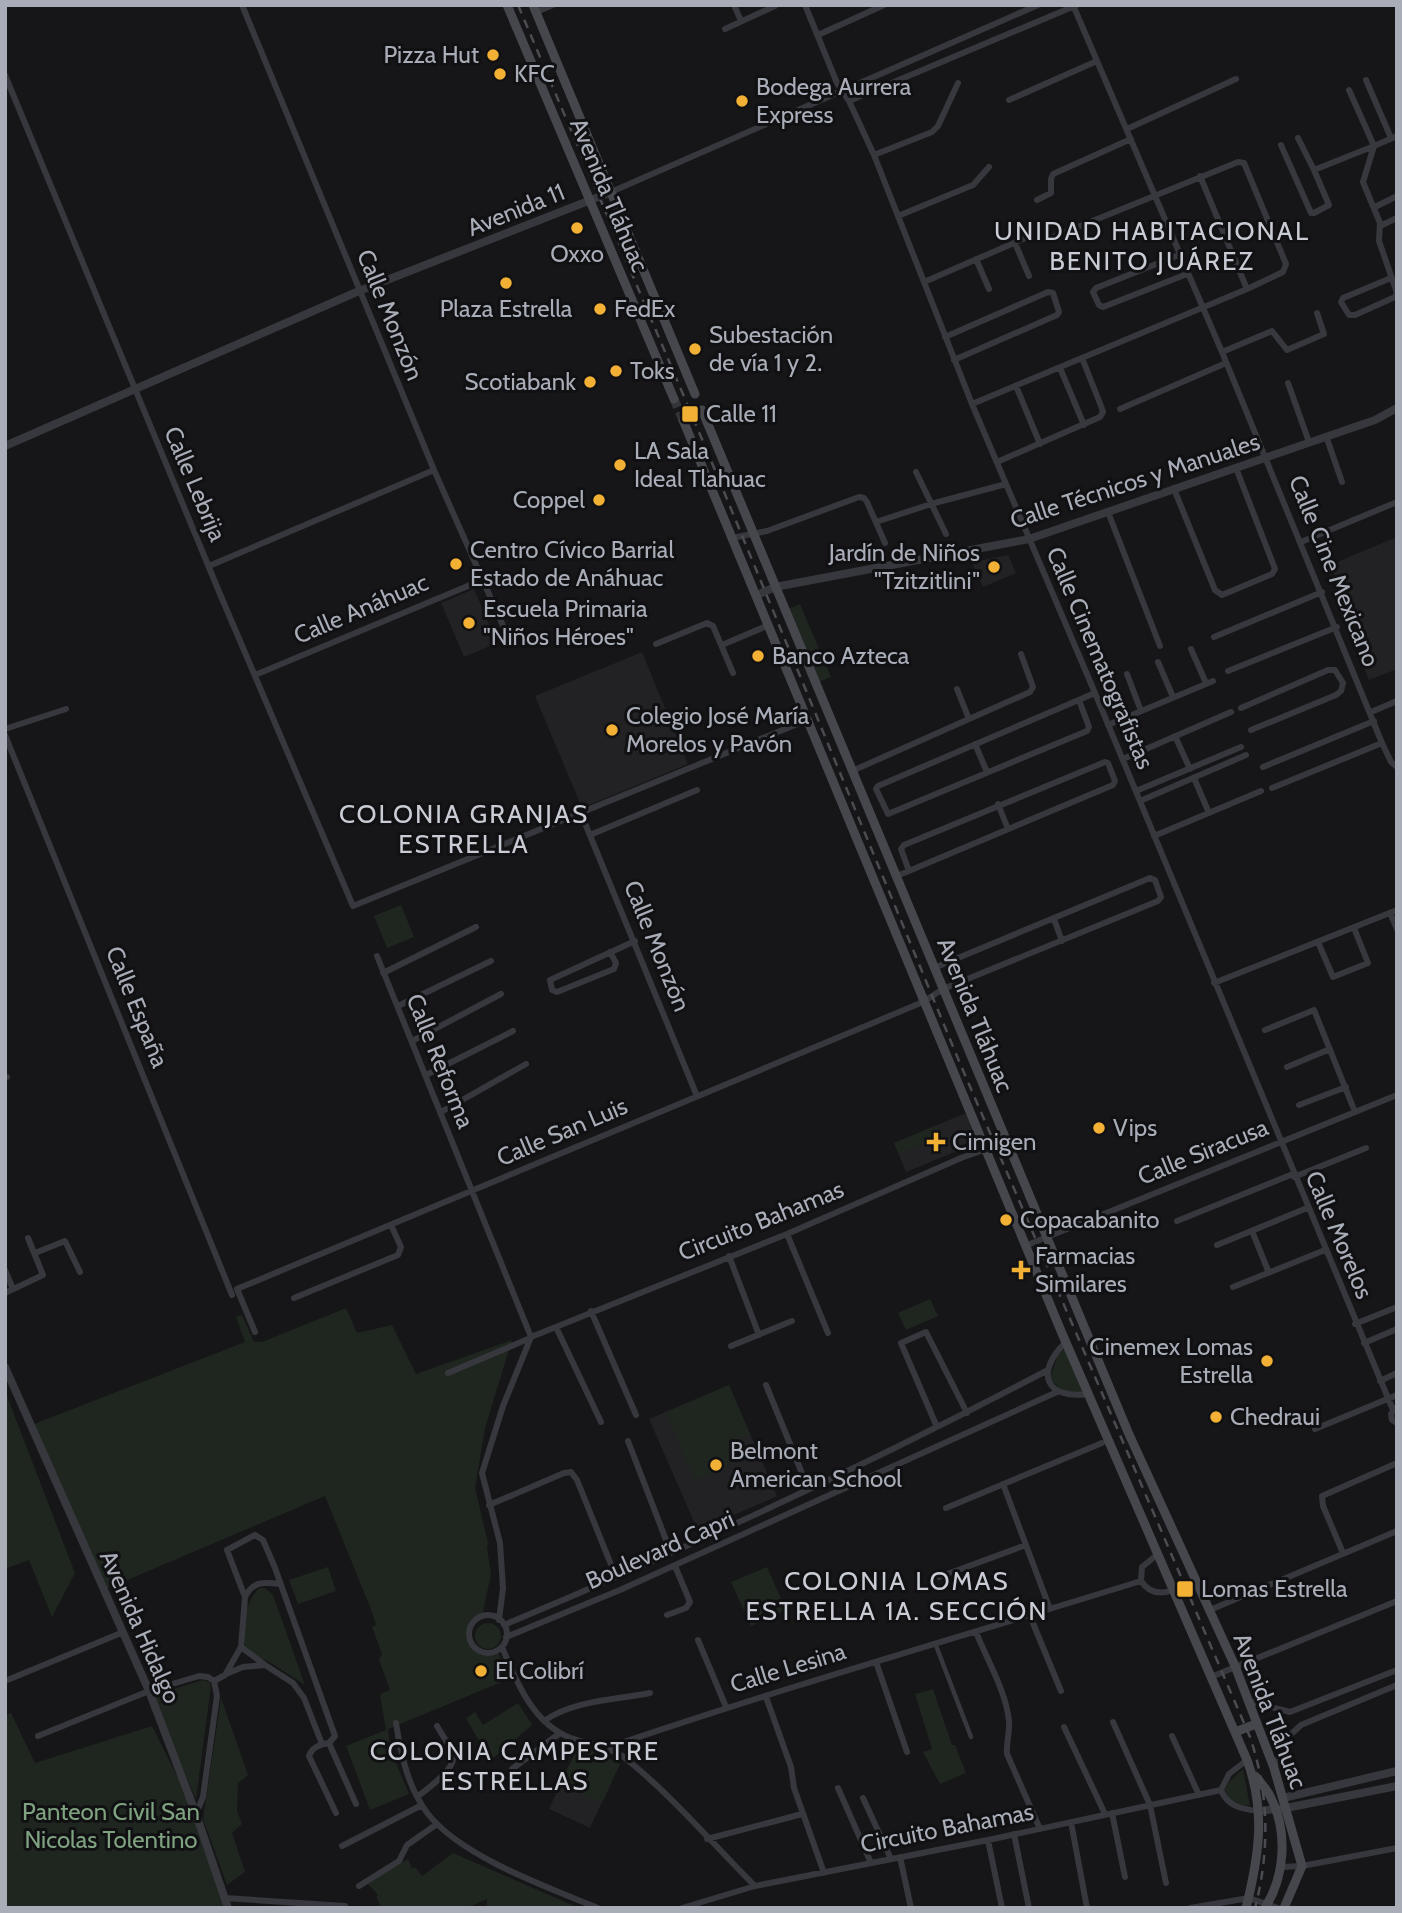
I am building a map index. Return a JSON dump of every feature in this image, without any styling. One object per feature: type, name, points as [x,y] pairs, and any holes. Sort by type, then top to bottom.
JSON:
[{"type":"main road","name":"Avenida Tláhuac","points":[[507,5],[674,399]]},
{"type":"main road","name":"Avenida Tláhuac","points":[[534,9],[695,394]]},
{"type":"main road","name":"Avenida Tláhuac","points":[[702,410],[1138,1455],[1235,1667],[1274,1768],[1302,1866]]},
{"type":"main road","name":"Avenida Tláhuac","points":[[683,420],[1065,1343],[1247,1759],[1258,1811],[1260,1844],[1247,1903]]},
{"type":"main road","points":[[1235,1732],[1256,1724]]},
{"type":"main road","points":[[1251,1772],[1265,1788],[1275,1808],[1280,1836],[1281,1867],[1274,1894],[1266,1906]]},
{"type":"main road","points":[[1284,1908],[1302,1866]]},
{"type":"street","name":"Calle Monzón","points":[[242,5],[434,470],[508,637]]},
{"type":"street","points":[[534,9],[553,5]]},
{"type":"street","points":[[734,5],[741,21]]},
{"type":"street","points":[[805,5],[837,83],[849,101],[1074,6]]},
{"type":"street","points":[[818,35],[884,5]]},
{"type":"street","name":"Avenida 11","points":[[5,446],[359,291],[611,192],[1038,5]]},
{"type":"street","points":[[724,29],[775,6]]},
{"type":"street","name":"Calle Cine Mexicano","points":[[1074,6],[1337,627],[1382,743],[1395,766]]},
{"type":"street","points":[[978,30],[984,44]]},
{"type":"street","points":[[1009,100],[1097,61]]},
{"type":"street","name":"Calle Lebrija","points":[[5,75],[353,906],[580,811]]},
{"type":"street","points":[[1127,128],[1236,79]]},
{"type":"street","points":[[1314,170],[1394,137],[1366,80]]},
{"type":"street","points":[[874,155],[932,132],[938,126],[958,83]]},
{"type":"street","points":[[1349,90],[1374,146],[1363,182],[1375,207],[1380,226],[1378,241],[1397,293],[1395,297],[1355,315],[1345,312],[1341,302],[1343,298],[1391,278]]},
{"type":"street","name":"Calle Cinematografistas","points":[[849,101],[874,155],[972,404],[1136,791],[1283,1151]]},
{"type":"street","points":[[1281,145],[1311,213],[1314,213],[1329,205],[1298,138]]},
{"type":"street","points":[[1037,200],[1051,193],[1053,174],[1131,139]]},
{"type":"street","points":[[972,404],[1247,289],[1283,272],[1286,264],[1244,163],[1238,162],[1053,237]]},
{"type":"street","points":[[898,216],[973,185],[989,167]]},
{"type":"street","points":[[1200,176],[1247,289]]},
{"type":"street","points":[[1375,207],[1397,196]]},
{"type":"street","points":[[1380,226],[1397,218]]},
{"type":"street","points":[[924,282],[1030,236]]},
{"type":"street","points":[[1015,243],[1029,276]]},
{"type":"street","points":[[1179,255],[1096,288],[1094,292],[1099,305],[1103,307],[1187,274]]},
{"type":"street","points":[[976,259],[989,289]]},
{"type":"street","points":[[945,337],[1048,292],[1053,293],[1059,312],[1057,315],[954,360]]},
{"type":"street","points":[[1222,352],[1272,331],[1287,350],[1324,334],[1317,313]]},
{"type":"street","points":[[997,462],[1100,416],[1103,412],[1082,358]]},
{"type":"street","points":[[1120,409],[1226,363]]},
{"type":"street","points":[[1060,368],[1084,425]]},
{"type":"street","points":[[1288,383],[1309,442]]},
{"type":"street","points":[[1016,386],[1040,444]]},
{"type":"street","name":"Calle Técnicos y Manuales","points":[[757,595],[775,587],[1029,540],[1381,418],[1397,408]]},
{"type":"street","points":[[1326,436],[1342,482]]},
{"type":"street","points":[[1174,489],[1216,590],[1222,595],[1272,574],[1275,569],[1236,468]]},
{"type":"street","points":[[209,566],[434,470]]},
{"type":"street","points":[[916,472],[946,534]]},
{"type":"street","points":[[876,522],[1006,484]]},
{"type":"street","points":[[732,538],[767,531],[859,497],[867,502],[885,543]]},
{"type":"street","points":[[1301,542],[1397,502]]},
{"type":"street","points":[[1108,512],[1160,646]]},
{"type":"street","name":"Calle Anáhuac","points":[[255,675],[482,580]]},
{"type":"street","points":[[1214,637],[1322,592]]},
{"type":"street","points":[[656,644],[707,623],[713,626],[733,673]]},
{"type":"street","points":[[722,645],[769,625]]},
{"type":"street","points":[[1228,671],[1337,627]]},
{"type":"street","points":[[1108,725],[1209,682],[1191,649]]},
{"type":"street","points":[[852,771],[1030,692],[1033,687],[1021,654]]},
{"type":"street","points":[[1158,662],[1173,697]]},
{"type":"street","points":[[1241,708],[1328,670],[1335,670],[1341,680],[1341,691],[1336,695],[1251,730]]},
{"type":"street","points":[[1127,674],[1141,711]]},
{"type":"street","points":[[1341,680],[1356,674]]},
{"type":"street","points":[[957,689],[969,719]]},
{"type":"street","points":[[1079,700],[1089,727],[1087,731],[889,814],[876,789],[878,786],[1095,693]]},
{"type":"street","points":[[1371,712],[1397,701]]},
{"type":"street","points":[[5,732],[66,709]]},
{"type":"street","points":[[1123,760],[1231,712]]},
{"type":"street","points":[[580,811],[807,720]]},
{"type":"street","points":[[1263,767],[1374,721]]},
{"type":"street","name":"Calle España","points":[[5,732],[233,1292]]},
{"type":"street","points":[[1175,736],[1190,769]]},
{"type":"street","points":[[1272,788],[1382,743]]},
{"type":"street","points":[[975,744],[987,772]]},
{"type":"street","points":[[1136,791],[1241,747]]},
{"type":"street","points":[[1140,802],[1246,755]]},
{"type":"street","points":[[896,876],[909,871],[1113,785],[1115,781],[1108,764],[1105,762],[998,804],[904,845],[902,853],[909,871]]},
{"type":"street","points":[[1194,778],[1209,813]]},
{"type":"street","points":[[590,835],[697,790]]},
{"type":"street","points":[[1154,836],[1261,791]]},
{"type":"street","points":[[998,804],[1008,829]]},
{"type":"street","name":"Calle Monzón","points":[[580,811],[696,1096]]},
{"type":"street","name":"Calle San Luis","points":[[233,1292],[923,1002],[943,989],[1158,901],[1161,897],[1155,880],[1150,878],[1054,919]]},
{"type":"street","points":[[1214,983],[1393,912],[1397,929]]},
{"type":"street","points":[[934,968],[1054,919],[1062,941]]},
{"type":"street","points":[[383,973],[476,927]]},
{"type":"street","points":[[1318,942],[1332,977],[1368,963],[1354,928]]},
{"type":"street","points":[[610,952],[616,963],[614,969],[554,992],[550,980],[610,952],[635,941]]},
{"type":"street","name":"Calle Reforma","points":[[377,956],[529,1338]]},
{"type":"street","points":[[398,1006],[491,961]]},
{"type":"street","points":[[412,1041],[501,995]]},
{"type":"street","points":[[1265,1030],[1314,1010],[1354,1112]]},
{"type":"street","points":[[426,1075],[513,1031]]},
{"type":"street","points":[[1287,1067],[1330,1049]]},
{"type":"street","points":[[441,1112],[526,1064]]},
{"type":"street","points":[[1299,1105],[1346,1087]]},
{"type":"street","name":"Calle Siracusa","points":[[1025,1246],[1397,1095]]},
{"type":"street","name":"Circuito Bahamas","points":[[448,1373],[591,1311],[787,1234],[961,1158],[1006,1142]]},
{"type":"street","points":[[1177,1221],[1366,1148]]},
{"type":"street","name":"Calle Morelos","points":[[1283,1151],[1355,1324],[1388,1399],[1395,1408],[1391,1417],[1397,1423]]},
{"type":"street","points":[[1217,1245],[1307,1208]]},
{"type":"street","points":[[294,1298],[398,1255],[401,1247],[391,1225]]},
{"type":"street","points":[[1252,1231],[1269,1273]]},
{"type":"street","points":[[787,1234],[828,1333]]},
{"type":"street","points":[[5,1293],[43,1275],[28,1238]]},
{"type":"street","points":[[35,1253],[65,1241],[80,1272]]},
{"type":"street","points":[[1233,1287],[1325,1250]]},
{"type":"street","points":[[729,1256],[758,1335]]},
{"type":"street","points":[[5,1270],[13,1289]]},
{"type":"street","points":[[233,1292],[255,1332]]},
{"type":"street","points":[[1355,1324],[1397,1307]]},
{"type":"street","points":[[591,1311],[636,1415]]},
{"type":"street","points":[[731,1346],[792,1321]]},
{"type":"street","points":[[556,1327],[601,1422]]},
{"type":"street","points":[[1364,1343],[1397,1329]]},
{"type":"street","points":[[937,1427],[901,1343],[926,1332],[967,1413]]},
{"type":"street","points":[[501,1622],[488,1616],[476,1619],[469,1636],[474,1647],[491,1653],[502,1647],[506,1637],[501,1622],[503,1565],[500,1544],[482,1474],[503,1406],[529,1338]]},
{"type":"street","points":[[1065,1343],[1046,1371],[1057,1392],[1069,1396],[1089,1394]]},
{"type":"street","name":"Avenida Hidalgo","points":[[5,1367],[9,1388],[149,1692],[196,1814],[228,1908]]},
{"type":"street","name":"Boulevard Capri","points":[[501,1622],[671,1553],[967,1413],[1046,1371]]},
{"type":"street","points":[[1380,1381],[1397,1373]]},
{"type":"street","points":[[766,1385],[808,1488]]},
{"type":"street","name":"Boulevard Capri","points":[[506,1637],[675,1566],[1057,1392]]},
{"type":"street","points":[[1315,1429],[1397,1395]]},
{"type":"street","points":[[628,1441],[671,1553]]},
{"type":"street","points":[[946,1508],[1102,1443]]},
{"type":"street","points":[[1343,1553],[1323,1506],[1322,1496],[1397,1464]]},
{"type":"street","points":[[489,1505],[571,1472],[577,1479],[616,1577]]},
{"type":"street","points":[[1003,1484],[1050,1609]]},
{"type":"street","points":[[1210,1610],[1397,1531]]},
{"type":"street","points":[[245,1597],[227,1550],[255,1535],[263,1540],[335,1736],[311,1751],[309,1756],[336,1813]]},
{"type":"street","points":[[939,1577],[1026,1545]]},
{"type":"street","points":[[1158,1554],[1142,1567],[1141,1581],[1153,1592],[1173,1590]]},
{"type":"street","points":[[667,1615],[686,1608],[690,1602],[675,1566]]},
{"type":"street","name":"Calle Lesina","points":[[609,1747],[726,1707],[1141,1581]]},
{"type":"street","points":[[225,1675],[241,1647],[245,1597],[250,1588],[257,1583],[280,1584]]},
{"type":"street","points":[[1211,1677],[1397,1601]]},
{"type":"street","points":[[1030,1616],[1061,1690]]},
{"type":"street","points":[[976,1632],[1005,1702],[1009,1724],[1007,1754],[1040,1829]]},
{"type":"street","points":[[5,1681],[121,1633]]},
{"type":"street","points":[[698,1640],[726,1707]]},
{"type":"street","points":[[935,1642],[971,1737]]},
{"type":"street","points":[[241,1647],[299,1689],[356,1804]]},
{"type":"street","points":[[502,1647],[528,1702],[544,1721],[560,1733],[609,1747],[632,1763],[755,1886]]},
{"type":"street","points":[[876,1662],[907,1752]]},
{"type":"street","points":[[214,1681],[243,1667],[265,1665]]},
{"type":"street","points":[[1248,1701],[1284,1712],[1295,1711],[1397,1670]]},
{"type":"street","points":[[38,1736],[149,1692],[199,1675],[208,1676],[214,1681],[217,1696],[203,1797],[196,1814]]},
{"type":"street","points":[[1274,1768],[1287,1738],[1301,1725],[1397,1685]]},
{"type":"street","points":[[544,1721],[587,1703],[650,1693]]},
{"type":"street","points":[[766,1697],[791,1767],[802,1814],[824,1873]]},
{"type":"street","points":[[1295,1711],[1301,1725]]},
{"type":"street","points":[[1113,1722],[1150,1805],[1166,1883]]},
{"type":"street","points":[[396,1723],[403,1765],[422,1805],[437,1824],[497,1864],[597,1908]]},
{"type":"street","points":[[418,1797],[451,1768],[454,1760],[437,1727]]},
{"type":"street","points":[[1064,1727],[1108,1813],[1125,1877]]},
{"type":"street","points":[[515,1780],[510,1774],[512,1769],[560,1733]]},
{"type":"street","points":[[1172,1736],[1199,1795]]},
{"type":"street","points":[[1247,1759],[1230,1774],[1221,1790],[1227,1801],[1234,1805],[1258,1811],[1397,1786]]},
{"type":"street","points":[[1283,1798],[1397,1771]]},
{"type":"street","points":[[838,1788],[871,1863]]},
{"type":"street","name":"Circuito Bahamas","points":[[682,1908],[755,1886],[1221,1790]]},
{"type":"street","points":[[863,1798],[891,1859]]},
{"type":"street","points":[[342,1846],[422,1805]]},
{"type":"street","points":[[707,1839],[802,1814]]},
{"type":"street","points":[[1071,1822],[1087,1908]]},
{"type":"street","points":[[359,1886],[399,1861],[407,1845],[437,1824]]},
{"type":"street","points":[[1014,1834],[1029,1908]]},
{"type":"street","points":[[988,1840],[1002,1908]]},
{"type":"street","points":[[1281,1867],[1302,1866],[1397,1848]]},
{"type":"street","points":[[900,1857],[911,1908]]},
{"type":"street","points":[[225,1898],[345,1906]]},
{"type":"street","points":[[1191,1908],[1247,1903],[1278,1908]]},
{"type":"shaded area","points":[[1397,537],[1397,669],[1369,680],[1361,661],[1369,657],[1330,565]]},
{"type":"shaded area","name":"Jardín de Niños \"Tzitzitlini\"","points":[[1008,555],[1016,573],[983,587],[972,562]]},
{"type":"shaded area","name":"Escuela Primaria \"Niños Héroes\"","points":[[474,589],[497,643],[464,657],[441,603]]},
{"type":"shaded area","name":"Colegio José María Morelos y Pavón","points":[[642,652],[688,764],[582,808],[535,696]]},
{"type":"shaded area","name":"Cimigen","points":[[966,1113],[979,1142],[906,1172],[894,1143]]},
{"type":"shaded area","name":"Belmont American School","points":[[729,1385],[777,1496],[698,1531],[649,1419]]},
{"type":"shaded area","points":[[579,1745],[620,1764],[590,1828],[549,1809]]},
{"type":"green space","points":[[800,604],[831,677],[819,682],[789,609]]},
{"type":"green space","points":[[401,905],[414,937],[387,948],[374,916]]},
{"type":"green space","points":[[935,1126],[940,1137],[899,1154],[894,1143]]},
{"type":"green space","points":[[930,1299],[938,1316],[906,1330],[898,1313]]},
{"type":"green space","points":[[346,1308],[357,1333],[392,1325],[416,1374],[512,1340],[485,1428],[475,1488],[488,1543],[491,1574],[482,1616],[474,1622],[469,1635],[474,1647],[480,1651],[497,1651],[511,1678],[388,1729],[390,1748],[409,1794],[370,1810],[346,1746],[386,1730],[380,1694],[390,1690],[379,1660],[382,1654],[372,1627],[376,1625],[372,1612],[325,1496],[106,1589],[34,1424],[245,1342],[236,1317],[242,1315],[254,1342],[262,1342]]},
{"type":"green space","points":[[1065,1348],[1083,1392],[1064,1391],[1050,1378],[1057,1357]]},
{"type":"green space","points":[[729,1385],[750,1434],[737,1439],[744,1457],[694,1480],[666,1412]]},
{"type":"green space","points":[[7,1396],[75,1573],[52,1617],[29,1560],[5,1569]]},
{"type":"green space","points":[[328,1567],[336,1591],[298,1604],[289,1580]]},
{"type":"green space","points":[[767,1567],[786,1610],[751,1626],[731,1582]]},
{"type":"green space","points":[[260,1588],[265,1588],[273,1595],[305,1685],[267,1661],[251,1655],[246,1649],[244,1620],[250,1601]]},
{"type":"green space","points":[[488,1623],[497,1627],[501,1636],[497,1645],[488,1649],[479,1645],[475,1636],[479,1627]]},
{"type":"green space","points":[[203,1680],[211,1686],[196,1799],[151,1696]]},
{"type":"green space","points":[[933,1689],[952,1745],[955,1745],[966,1773],[940,1784],[923,1752],[932,1749],[915,1694]]},
{"type":"green space","points":[[221,1698],[248,1775],[238,1783],[237,1811],[242,1824],[232,1833],[245,1872],[227,1885],[203,1819]]},
{"type":"green space","points":[[518,1703],[532,1725],[490,1761],[466,1718],[475,1712],[483,1725]]},
{"type":"green space","name":"Panteon Civil San Nicolas Tolentino","points":[[11,1713],[35,1763],[152,1726],[196,1814],[226,1905],[214,1908],[5,1908],[5,1715]]},
{"type":"green space","points":[[579,1745],[620,1764],[602,1803],[560,1784]]},
{"type":"green space","points":[[1243,1769],[1250,1806],[1234,1802],[1225,1790],[1229,1782]]},
{"type":"green space","points":[[453,1853],[579,1908],[487,1908],[487,1899],[467,1908],[382,1908],[376,1897],[378,1895],[367,1883],[408,1859],[412,1869],[415,1867],[422,1876]]},
{"type":"tunnel","points":[[674,399],[683,420]]},
{"type":"railway","points":[[518,5],[710,458],[959,1061],[1250,1737],[1261,1779],[1265,1822],[1263,1865],[1255,1908]]},
{"type":"place","name":"Pizza Hut","points":[[493,55]]},
{"type":"place","name":"KFC","points":[[500,74]]},
{"type":"place","name":"Bodega Aurrera Express","points":[[742,101]]},
{"type":"place","name":"Oxxo","points":[[577,228]]},
{"type":"place","name":"Plaza Estrella","points":[[506,283]]},
{"type":"place","name":"FedEx","points":[[600,309]]},
{"type":"place","name":"Subestación de vía 1 y 2.","points":[[695,349]]},
{"type":"place","name":"Toks","points":[[616,371]]},
{"type":"place","name":"Scotiabank","points":[[590,382]]},
{"type":"place","name":"Calle 11","points":[[690,414]]},
{"type":"place","name":"LA Sala Ideal Tlahuac","points":[[620,465]]},
{"type":"place","name":"Coppel","points":[[599,500]]},
{"type":"place","name":"Centro Cívico Barrial Estado de Anáhuac","points":[[456,564]]},
{"type":"place","name":"Jardín de Niños \"Tzitzitlini\"","points":[[994,567]]},
{"type":"place","name":"Escuela Primaria \"Niños Héroes\"","points":[[469,623]]},
{"type":"place","name":"Banco Azteca","points":[[758,656]]},
{"type":"place","name":"Colegio José María Morelos y Pavón","points":[[612,730]]},
{"type":"place","name":"Vips","points":[[1099,1128]]},
{"type":"place","name":"Cimigen","points":[[936,1142]]},
{"type":"place","name":"Copacabanito","points":[[1006,1220]]},
{"type":"place","name":"Farmacias Similares","points":[[1021,1270]]},
{"type":"place","name":"Cinemex Lomas Estrella","points":[[1267,1361]]},
{"type":"place","name":"Chedraui","points":[[1216,1417]]},
{"type":"place","name":"Belmont American School","points":[[716,1465]]},
{"type":"place","name":"Lomas Estrella","points":[[1185,1589]]},
{"type":"place","name":"El Colibrí","points":[[481,1671]]},
{"type":"district","name":"UNIDAD HABITACIONAL BENITO JUÁREZ","points":[[1152,246]]},
{"type":"district","name":"COLONIA GRANJAS ESTRELLA","points":[[464,829]]},
{"type":"district","name":"COLONIA LOMAS ESTRELLA 1A. SECCIÓN","points":[[897,1596]]},
{"type":"district","name":"COLONIA CAMPESTRE ESTRELLAS","points":[[515,1766]]}]
